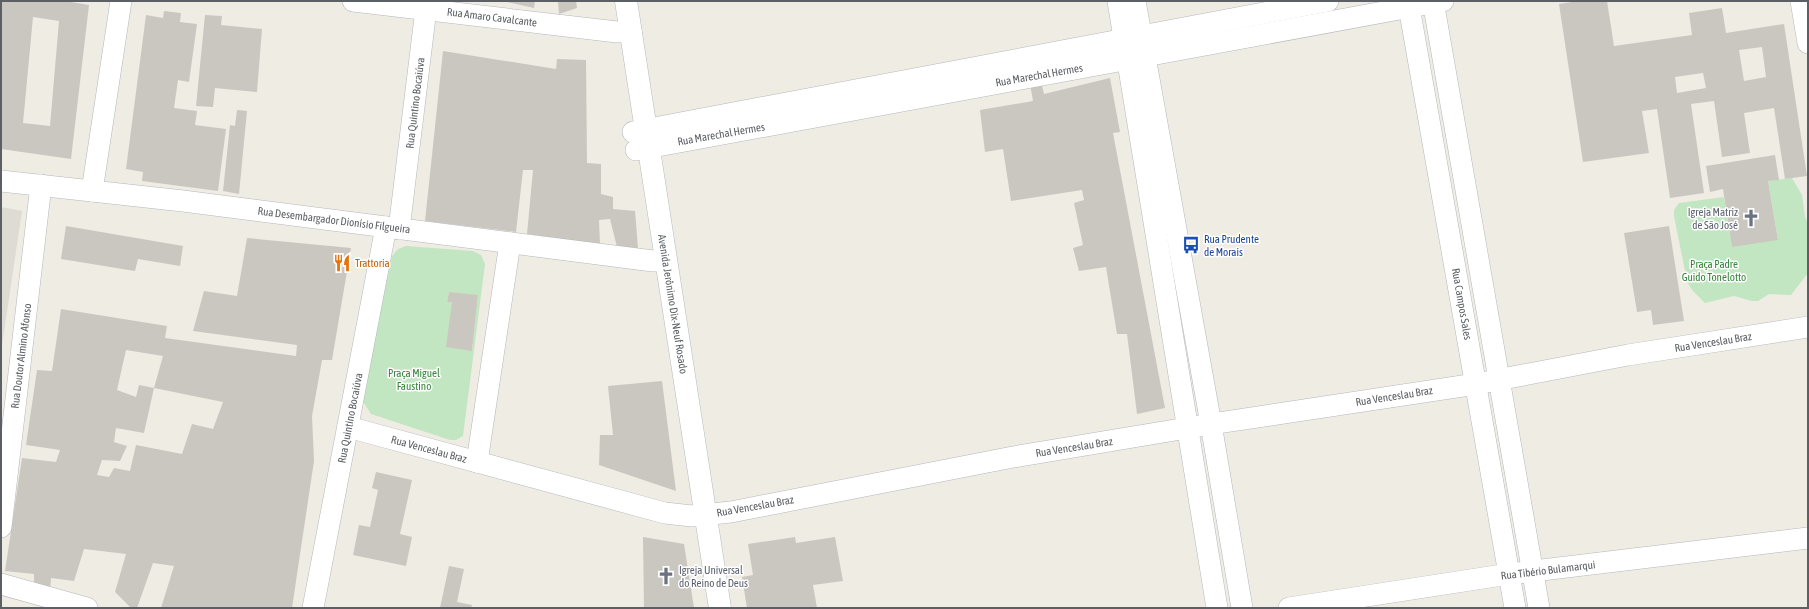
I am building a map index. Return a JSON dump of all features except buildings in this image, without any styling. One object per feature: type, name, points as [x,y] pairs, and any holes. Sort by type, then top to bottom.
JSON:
[{"type":"main road","name":"Avenida Jerônimo Dix-Neuf Rosado","points":[[613,1],[624,32],[699,515],[720,608]]},
{"type":"main road","name":"Avenida Jerônimo Dix-Neuf Rosado","points":[[624,32],[626,1]]},
{"type":"main road","name":"Avenida Jerônimo Dix-Neuf Rosado","points":[[699,515],[706,608]]},
{"type":"street","points":[[92,191],[122,1]]},
{"type":"street","name":"Rua Amaro Cavalcante","points":[[353,1],[426,5],[624,32]]},
{"type":"street","points":[[1118,1],[1133,37],[1211,424],[1242,608]]},
{"type":"street","points":[[1133,37],[1135,1]]},
{"type":"street","name":"Rua Marechal Hermes","points":[[641,140],[1133,37],[1328,1]]},
{"type":"street","points":[[1801,1],[1808,43]]},
{"type":"street","points":[[1436,2],[1539,608]]},
{"type":"street","name":"Rua Marechal Hermes","points":[[641,140],[1137,58],[1409,4],[1436,2]]},
{"type":"street","name":"Rua Campos Sales","points":[[1409,4],[1515,608]]},
{"type":"street","name":"Rua Quintino Bocaiúva","points":[[313,608],[348,427],[392,228],[426,5]]},
{"type":"street","points":[[1137,58],[1188,428],[1217,608]]},
{"type":"street","name":"Rua Desembargador Dionísio Filgueira","points":[[1,181],[660,261]]},
{"type":"street","name":"Rua Doutor Almino Afonso","points":[[1,527],[41,185]]},
{"type":"street","points":[[477,462],[510,243]]},
{"type":"street","name":"Rua Venceslau Braz","points":[[348,427],[665,513],[699,515],[731,512],[1014,457],[1211,424],[1476,384],[1628,355],[1808,327]]},
{"type":"street","name":"Rua Tibério Bulamarqui","points":[[1289,608],[1509,574],[1808,538]]},
{"type":"street","points":[[1,584],[87,608]]},
{"type":"shaded area","points":[[1,207],[22,211],[1,352]]},
{"type":"green space","name":"Praça Padre Guido Tonelotto","points":[[1792,178],[1802,195],[1805,217],[1808,223],[1808,273],[1791,295],[1769,294],[1758,301],[1752,301],[1734,296],[1705,303],[1692,290],[1687,281],[1674,210],[1679,203],[1724,197],[1732,247],[1778,239],[1768,181]]},
{"type":"green space","name":"Praça Miguel Faustino","points":[[406,246],[473,251],[481,255],[485,264],[463,436],[456,440],[450,440],[371,414],[362,400],[392,256],[398,249]],"holes":[[[449,292],[478,296],[472,351],[452,302],[447,302]]]},
{"type":"place","name":"Igreja Matriz de São José","points":[[1751,218]]},
{"type":"place","name":"Rua Prudente de Morais","points":[[1191,245]]},
{"type":"place","name":"Trattoria","points":[[342,263]]},
{"type":"place","name":"Igreja Universal do Reino de Deus","points":[[666,576]]}]
